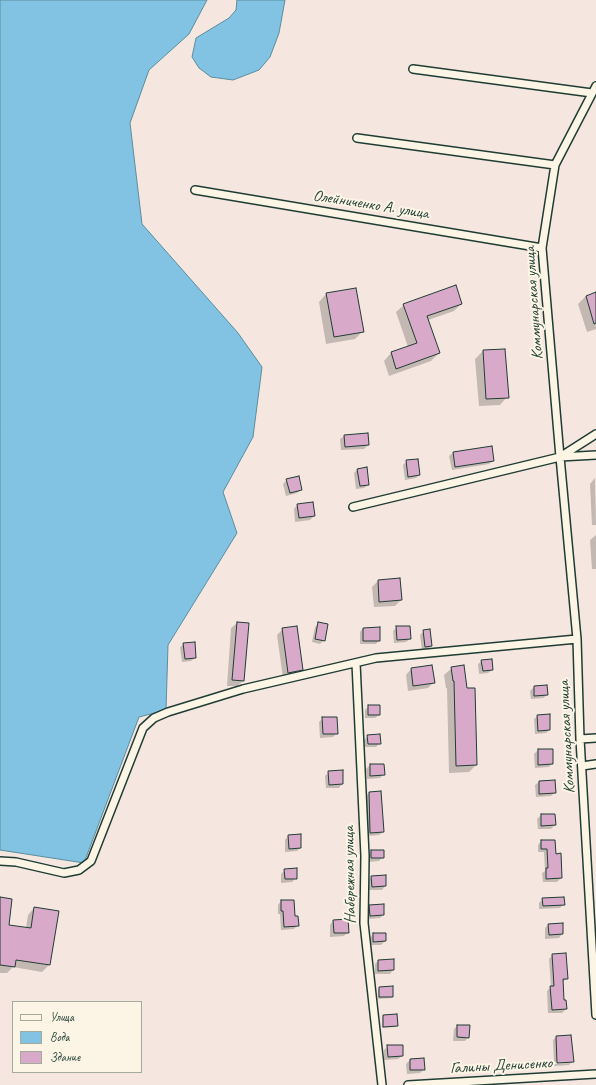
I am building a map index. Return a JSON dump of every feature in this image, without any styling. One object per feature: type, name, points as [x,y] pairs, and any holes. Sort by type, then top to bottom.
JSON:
[{"type":"street","points":[[413,69],[592,93]]},
{"type":"street","name":"Коммунарская улица","points":[[596,86],[555,165],[542,248],[577,639],[580,739],[596,1015]]},
{"type":"street","points":[[357,138],[555,165]]},
{"type":"street","name":"Олейниченко А. улица","points":[[195,190],[542,248]]},
{"type":"street","points":[[560,457],[596,434]]},
{"type":"street","points":[[353,507],[560,457],[596,455]]},
{"type":"street","points":[[0,861],[16,862],[64,873],[79,870],[91,861],[143,728],[154,718],[168,712],[243,689],[376,658],[577,639]]},
{"type":"street","name":"Набережная улица","points":[[356,663],[365,856],[364,923],[382,1085]]},
{"type":"street","points":[[580,739],[596,738]]},
{"type":"street","points":[[582,766],[596,764]]},
{"type":"street","name":"Галины Денисенко","points":[[408,1085],[596,1074]]},
{"type":"water","points":[[0,0],[207,0],[189,34],[149,70],[130,123],[142,224],[238,333],[262,367],[253,437],[223,492],[237,533],[168,645],[166,710],[139,717],[84,863],[0,850]]},
{"type":"water","points":[[237,0],[285,0],[279,33],[270,57],[259,70],[233,80],[211,77],[199,68],[192,57],[196,38],[229,18],[236,10]]},
{"type":"building","points":[[456,285],[462,304],[427,316],[440,353],[396,369],[391,352],[417,343],[403,304]]},
{"type":"building","points":[[356,288],[364,332],[334,337],[326,293]]},
{"type":"building","points":[[596,292],[596,323],[594,324],[586,296]]},
{"type":"building","points":[[505,349],[509,398],[486,399],[483,350]]},
{"type":"building","points":[[368,433],[369,445],[345,447],[344,435]]},
{"type":"building","points":[[492,446],[494,461],[455,467],[453,452]]},
{"type":"building","points":[[418,459],[420,475],[408,477],[406,460]]},
{"type":"building","points":[[367,467],[369,485],[360,486],[357,469]]},
{"type":"building","points":[[299,476],[302,490],[290,493],[286,479]]},
{"type":"building","points":[[313,502],[315,516],[299,518],[297,504]]},
{"type":"building","points":[[400,578],[402,600],[379,602],[378,580]]},
{"type":"building","points":[[237,622],[249,623],[244,681],[232,680]]},
{"type":"building","points":[[318,622],[328,624],[325,641],[315,639]]},
{"type":"building","points":[[297,626],[303,670],[288,673],[282,628]]},
{"type":"building","points":[[396,626],[410,626],[411,639],[397,640]]},
{"type":"building","points":[[380,627],[380,641],[363,641],[363,628]]},
{"type":"building","points":[[430,629],[432,646],[425,647],[423,630]]},
{"type":"building","points":[[195,642],[196,658],[185,659],[183,643]]},
{"type":"building","points":[[492,659],[493,670],[483,671],[481,660]]},
{"type":"building","points":[[432,665],[435,683],[413,686],[411,668]]},
{"type":"building","points":[[464,665],[467,688],[475,688],[477,765],[456,766],[454,681],[451,667]]},
{"type":"building","points":[[547,685],[548,695],[534,696],[534,686]]},
{"type":"building","points":[[368,705],[380,705],[380,715],[368,715]]},
{"type":"building","points":[[550,714],[550,730],[538,731],[537,715]]},
{"type":"building","points":[[322,717],[337,717],[338,734],[323,734]]},
{"type":"building","points":[[380,734],[381,744],[368,744],[367,735]]},
{"type":"building","points":[[538,749],[553,749],[553,764],[538,765]]},
{"type":"building","points":[[370,764],[384,764],[385,775],[370,776]]},
{"type":"building","points":[[343,770],[343,784],[329,785],[328,771]]},
{"type":"building","points":[[555,780],[556,793],[539,794],[539,781]]},
{"type":"building","points":[[381,791],[384,832],[370,833],[369,792]]},
{"type":"building","points":[[541,814],[555,814],[556,825],[541,826]]},
{"type":"building","points":[[301,834],[301,848],[289,849],[288,835]]},
{"type":"building","points":[[541,840],[555,840],[556,854],[561,853],[562,878],[546,879],[546,868],[548,868],[547,849],[541,849]]},
{"type":"building","points":[[371,850],[384,850],[384,858],[371,858]]},
{"type":"building","points":[[297,868],[297,879],[285,879],[284,869]]},
{"type":"building","points":[[386,875],[386,886],[372,887],[371,876]]},
{"type":"building","points":[[0,897],[12,899],[9,925],[31,928],[34,907],[59,911],[50,965],[16,960],[15,967],[0,965]]},
{"type":"building","points":[[564,897],[565,905],[543,906],[542,898]]},
{"type":"building","points":[[281,900],[294,900],[295,916],[298,916],[299,926],[284,927],[283,911],[281,911]]},
{"type":"building","points":[[384,904],[384,915],[370,916],[369,905]]},
{"type":"building","points":[[348,919],[349,933],[334,933],[333,920]]},
{"type":"building","points":[[563,923],[563,934],[549,935],[548,924]]},
{"type":"building","points":[[373,933],[386,933],[386,941],[373,942]]},
{"type":"building","points":[[566,953],[568,979],[563,979],[564,1000],[566,1000],[567,1009],[552,1010],[550,986],[554,986],[552,954]]},
{"type":"building","points":[[394,959],[394,970],[378,971],[378,960]]},
{"type":"building","points":[[393,986],[393,997],[379,997],[379,987]]},
{"type":"building","points":[[397,1014],[398,1026],[383,1027],[383,1015]]},
{"type":"building","points":[[457,1025],[470,1025],[469,1038],[457,1037]]},
{"type":"building","points":[[571,1035],[574,1062],[557,1063],[556,1036]]},
{"type":"building","points":[[387,1045],[403,1045],[403,1056],[388,1057]]},
{"type":"building","points":[[424,1058],[425,1070],[410,1070],[410,1059]]}]
